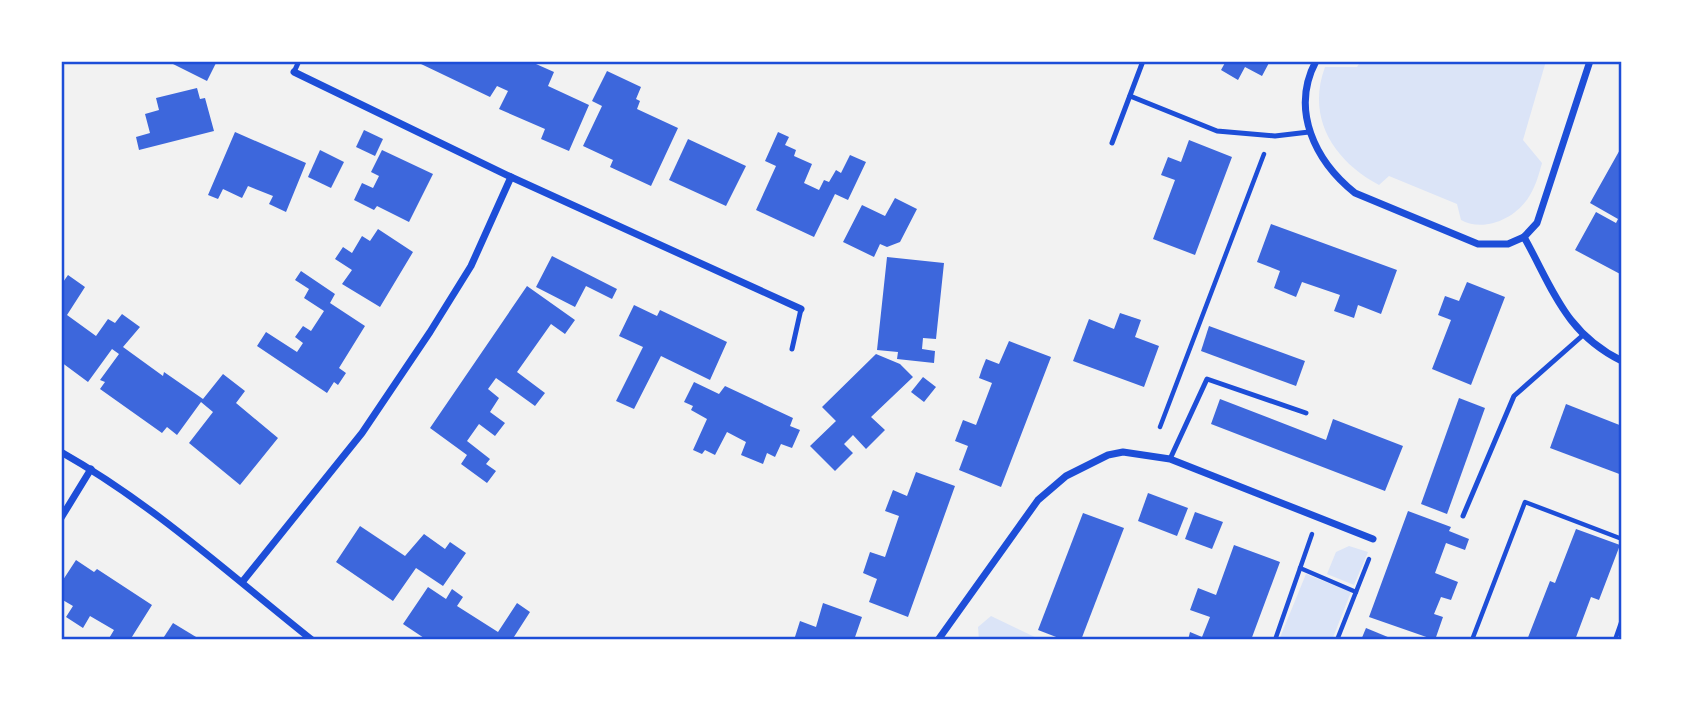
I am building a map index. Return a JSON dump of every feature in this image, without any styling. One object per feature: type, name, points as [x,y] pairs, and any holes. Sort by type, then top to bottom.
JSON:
[{"type":"street","points":[[1316,61],[1305,90],[1309,132],[1322,159],[1355,193],[1478,244],[1508,244],[1524,237],[1537,223],[1590,61]]},
{"type":"street","points":[[294,72],[511,177],[801,309]]},
{"type":"street","points":[[243,581],[362,433],[430,332],[471,266],[511,177]]},
{"type":"street","points":[[1524,237],[1581,336],[1622,361]]},
{"type":"street","points":[[61,452],[142,502],[243,581],[312,640]]},
{"type":"street","points":[[940,639],[1038,500],[1051,487],[1080,467],[1108,455],[1123,452],[1170,459],[1373,538]]},
{"type":"street","points":[[61,518],[91,469]]},
{"type":"lane","points":[[294,72],[299,61]]},
{"type":"lane","points":[[1112,143],[1143,61]]},
{"type":"lane","points":[[1130,96],[1217,131],[1275,136],[1309,132]]},
{"type":"lane","points":[[792,349],[801,309]]},
{"type":"lane","points":[[1463,516],[1506,408],[1525,385],[1581,336]]},
{"type":"lane","points":[[1170,459],[1207,379],[1306,413]]},
{"type":"path","points":[[1149,455],[1266,148],[1275,136]]},
{"type":"path","points":[[1472,640],[1525,502],[1622,539]]},
{"type":"path","points":[[1275,640],[1318,517]]},
{"type":"path","points":[[1337,640],[1373,551],[1373,538]]},
{"type":"path","points":[[1300,568],[1356,592]]},
{"type":"path","points":[[1615,640],[1622,620]]},
{"type":"shaded area","points":[[1361,61],[1546,61],[1523,140],[1542,163],[1534,187],[1524,203],[1500,221],[1470,224],[1461,220],[1457,204],[1389,176],[1379,185],[1349,164],[1337,151],[1322,120],[1320,86],[1325,67],[1357,67]]},
{"type":"shaded area","points":[[1349,546],[1368,552],[1354,585],[1327,574],[1336,552]]},
{"type":"shaded area","points":[[1306,574],[1351,592],[1332,640],[1279,640]]},
{"type":"shaded area","points":[[991,616],[1041,640],[979,640],[978,627]]},
{"type":"building","points":[[167,61],[217,61],[207,81]]},
{"type":"building","points":[[422,61],[537,61],[536,64],[554,72],[548,86],[589,105],[569,151],[541,139],[545,129],[499,109],[508,91],[497,86],[490,97],[421,64]]},
{"type":"building","points":[[1226,61],[1270,61],[1262,76],[1245,67],[1238,80],[1221,70]]},
{"type":"building","points":[[607,71],[641,87],[636,99],[640,101],[637,109],[678,128],[651,186],[610,167],[613,160],[583,146],[602,106],[592,101]]},
{"type":"building","points":[[197,88],[200,99],[205,98],[214,131],[139,150],[136,137],[150,133],[145,114],[159,110],[156,98]]},
{"type":"building","points":[[364,130],[383,139],[375,156],[356,147]]},
{"type":"building","points":[[235,132],[306,163],[286,212],[269,204],[273,196],[248,186],[242,198],[223,189],[218,199],[208,195]]},
{"type":"building","points":[[778,132],[789,137],[785,145],[796,150],[794,156],[812,164],[804,183],[819,190],[824,180],[829,182],[836,170],[841,173],[850,155],[866,162],[848,200],[835,194],[814,237],[756,210],[776,166],[765,161]]},
{"type":"building","points":[[688,139],[746,166],[726,206],[669,180]]},
{"type":"building","points":[[1189,140],[1232,157],[1195,255],[1153,239],[1175,180],[1161,175],[1168,157],[1181,162]]},
{"type":"building","points":[[1622,146],[1622,275],[1575,250],[1596,212],[1616,223],[1618,219],[1590,203]]},
{"type":"building","points":[[320,150],[344,162],[331,188],[308,177]]},
{"type":"building","points":[[382,150],[433,174],[409,222],[377,206],[374,210],[354,200],[362,183],[373,188],[379,176],[371,172]]},
{"type":"building","points":[[895,198],[917,209],[900,242],[887,247],[880,244],[874,257],[843,242],[862,205],[885,216]]},
{"type":"building","points":[[1271,224],[1397,270],[1381,314],[1358,305],[1354,318],[1334,311],[1340,295],[1302,282],[1296,297],[1274,288],[1280,271],[1257,262]]},
{"type":"building","points":[[378,229],[413,252],[380,307],[342,284],[352,270],[335,259],[343,247],[352,253],[362,236],[370,241]]},
{"type":"building","points":[[552,256],[617,289],[612,299],[586,286],[575,307],[536,287]]},
{"type":"building","points":[[887,257],[944,263],[936,339],[923,338],[922,349],[935,351],[934,363],[897,359],[898,352],[877,350]]},
{"type":"building","points":[[301,271],[335,294],[330,303],[365,326],[339,368],[346,373],[338,385],[334,382],[327,393],[257,346],[266,332],[297,352],[303,343],[295,337],[303,326],[311,331],[324,311],[304,298],[309,289],[295,280]]},
{"type":"building","points":[[68,275],[85,287],[67,315],[96,336],[108,319],[115,323],[122,314],[140,327],[123,347],[163,376],[164,372],[203,399],[223,374],[245,391],[236,403],[278,438],[240,485],[189,443],[213,412],[201,402],[177,435],[167,427],[162,433],[100,389],[105,382],[100,380],[119,354],[112,349],[88,382],[61,362],[61,285]]},
{"type":"building","points":[[1467,282],[1505,297],[1471,385],[1432,369],[1451,320],[1438,315],[1445,296],[1459,301]]},
{"type":"building","points":[[527,286],[575,320],[565,334],[551,324],[517,372],[545,393],[535,406],[496,378],[488,389],[499,398],[490,412],[505,423],[495,436],[479,424],[467,441],[490,459],[486,464],[496,471],[487,483],[461,464],[467,455],[430,428]]},
{"type":"building","points":[[634,305],[657,316],[660,310],[727,342],[710,380],[661,356],[634,409],[616,401],[643,347],[619,336]]},
{"type":"building","points":[[1120,313],[1141,320],[1135,337],[1159,346],[1144,387],[1073,361],[1089,319],[1114,329]]},
{"type":"building","points":[[1209,326],[1305,361],[1296,386],[1201,351]]},
{"type":"building","points":[[1009,341],[1051,357],[1001,487],[959,470],[968,446],[955,441],[963,420],[976,425],[992,383],[979,378],[986,359],[999,364]]},
{"type":"building","points":[[876,354],[900,364],[913,377],[871,417],[885,430],[866,449],[853,435],[844,444],[853,453],[835,471],[810,446],[836,421],[822,407]]},
{"type":"building","points":[[923,377],[936,387],[924,402],[911,392]]},
{"type":"building","points":[[694,382],[719,394],[725,386],[793,418],[790,426],[800,430],[792,448],[781,444],[775,457],[767,453],[763,464],[741,455],[746,442],[727,432],[715,455],[705,450],[702,454],[693,450],[707,419],[691,410],[693,406],[684,402]]},
{"type":"building","points":[[1459,398],[1485,408],[1447,514],[1421,504]]},
{"type":"building","points":[[1220,399],[1326,440],[1333,419],[1403,446],[1385,491],[1211,424]]},
{"type":"building","points":[[1566,404],[1622,426],[1622,475],[1550,448]]},
{"type":"building","points":[[916,472],[955,486],[908,617],[869,602],[877,579],[863,573],[870,552],[885,557],[899,516],[885,511],[893,490],[907,496]]},
{"type":"building","points":[[1148,493],[1188,508],[1177,536],[1138,521]]},
{"type":"building","points":[[1408,511],[1451,527],[1449,531],[1469,539],[1465,550],[1446,543],[1435,573],[1458,582],[1451,600],[1441,597],[1434,614],[1443,617],[1435,640],[1369,617]]},
{"type":"building","points":[[1195,512],[1223,522],[1212,549],[1185,539]]},
{"type":"building","points":[[1083,513],[1124,528],[1081,640],[1064,640],[1038,630]]},
{"type":"building","points":[[360,526],[405,556],[424,534],[445,549],[450,542],[466,553],[443,586],[416,568],[393,601],[336,562]]},
{"type":"building","points":[[1576,529],[1620,545],[1599,600],[1591,597],[1575,640],[1527,640],[1550,581],[1555,583]]},
{"type":"building","points":[[1234,545],[1280,562],[1251,640],[1188,640],[1190,632],[1202,637],[1210,617],[1190,610],[1198,588],[1216,595]]},
{"type":"building","points":[[76,560],[94,572],[97,569],[152,605],[130,640],[108,640],[114,630],[90,616],[83,628],[66,617],[73,606],[61,599],[61,583]]},
{"type":"building","points":[[428,587],[446,599],[452,589],[463,597],[457,606],[498,632],[517,603],[530,612],[512,640],[427,640],[403,624]]},
{"type":"building","points":[[823,603],[862,617],[854,640],[794,640],[800,621],[816,627]]},
{"type":"building","points":[[173,623],[201,640],[162,640]]},
{"type":"building","points":[[1366,628],[1395,640],[1361,640]]}]
